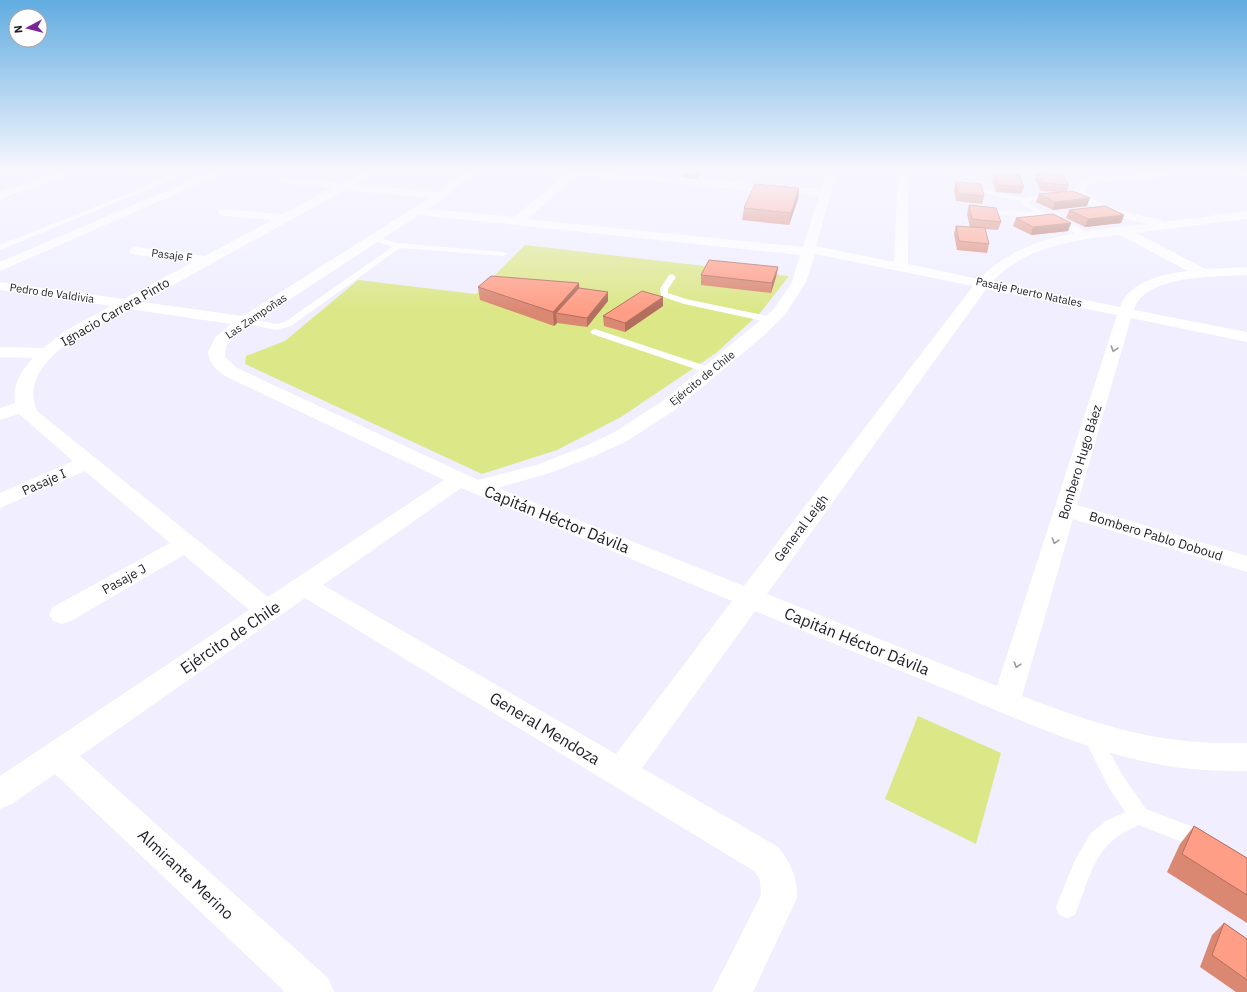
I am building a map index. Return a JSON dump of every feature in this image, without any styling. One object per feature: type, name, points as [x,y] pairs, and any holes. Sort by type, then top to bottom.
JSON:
[{"type":"street","points":[[0,267],[112,218]]},
{"type":"street","name":"Ignacio Carrera Pinto","points":[[24,406],[22,398],[26,380],[31,371],[46,353],[71,334],[283,218]]},
{"type":"street","name":"Las Zampoñas","points":[[406,218],[225,336],[216,348],[217,361],[222,367],[468,483]]},
{"type":"street","name":"Pasaje Puerto Natales","points":[[490,218],[810,250],[900,266],[1247,337]]},
{"type":"street","points":[[517,221],[520,218]]},
{"type":"street","name":"Ejército de Chile","points":[[0,794],[304,586],[468,483],[543,469],[590,451],[620,437],[668,406],[772,320],[795,292],[810,250],[819,218]]},
{"type":"street","points":[[900,266],[902,218]]},
{"type":"street","points":[[1140,218],[1166,226]]},
{"type":"street","name":"General Leigh","points":[[620,773],[983,283],[997,267],[1018,254],[1049,243],[1122,231],[1223,218]]},
{"type":"street","points":[[1122,231],[1205,274]]},
{"type":"street","name":"Pasaje F","points":[[136,251],[207,260]]},
{"type":"street","name":"Bombero Hugo Báez","points":[[1006,702],[1125,312],[1132,297],[1147,286],[1172,278],[1247,271]]},
{"type":"street","name":"Pedro de Valdivia","points":[[0,286],[246,321]]},
{"type":"street","points":[[0,352],[46,353]]},
{"type":"street","points":[[0,414],[24,406],[29,414],[87,463],[267,611]]},
{"type":"street","name":"Pasaje I","points":[[0,501],[87,463]]},
{"type":"street","name":"Capitán Héctor Dávila","points":[[468,483],[1092,736],[1151,752],[1181,756],[1247,757]]},
{"type":"street","name":"Bombero Pablo Doboud","points":[[1065,509],[1247,564]]},
{"type":"street","name":"Pasaje J","points":[[62,614],[186,544]]},
{"type":"street","name":"General Mendoza","points":[[304,586],[766,859],[773,868],[778,879],[780,888],[779,898],[732,992]]},
{"type":"street","name":"Almirante Merino","points":[[57,755],[314,992]]},
{"type":"lane","points":[[0,248],[73,218]]},
{"type":"lane","points":[[1054,218],[1087,236]]},
{"type":"lane","points":[[375,238],[396,245],[503,254]]},
{"type":"lane","points":[[246,321],[276,327],[288,324],[393,251],[396,248],[396,245]]},
{"type":"lane","points":[[672,277],[664,289],[664,294],[684,301],[772,320]]},
{"type":"lane","points":[[595,332],[711,371]]},
{"type":"lane","points":[[1092,736],[1116,782],[1139,816],[1218,846]]},
{"type":"lane","points":[[1067,907],[1087,858],[1104,833],[1118,824],[1139,816]]},
{"type":"green space","points":[[525,245],[789,276],[760,313],[716,353],[621,417],[557,450],[482,474],[245,364],[246,356],[285,341],[358,280],[476,294]]},
{"type":"green space","points":[[918,716],[1001,753],[976,844],[885,799]]},
{"type":"building","points":[[1000,218],[1001,222],[972,219]]},
{"type":"building","points":[[1017,218],[1062,218],[1071,223],[1033,227]]},
{"type":"building","points":[[956,226],[985,228],[989,244],[959,241]]},
{"type":"building","points":[[709,260],[778,267],[772,283],[701,275]]},
{"type":"building","points":[[491,276],[579,283],[553,312],[478,287]]},
{"type":"building","points":[[579,288],[608,292],[587,318],[556,313]]},
{"type":"building","points":[[642,291],[663,297],[625,323],[603,316]]},
{"type":"building","points":[[1194,826],[1247,858],[1247,895],[1182,854]]},
{"type":"building","points":[[1224,923],[1247,939],[1247,980],[1212,955]]}]
